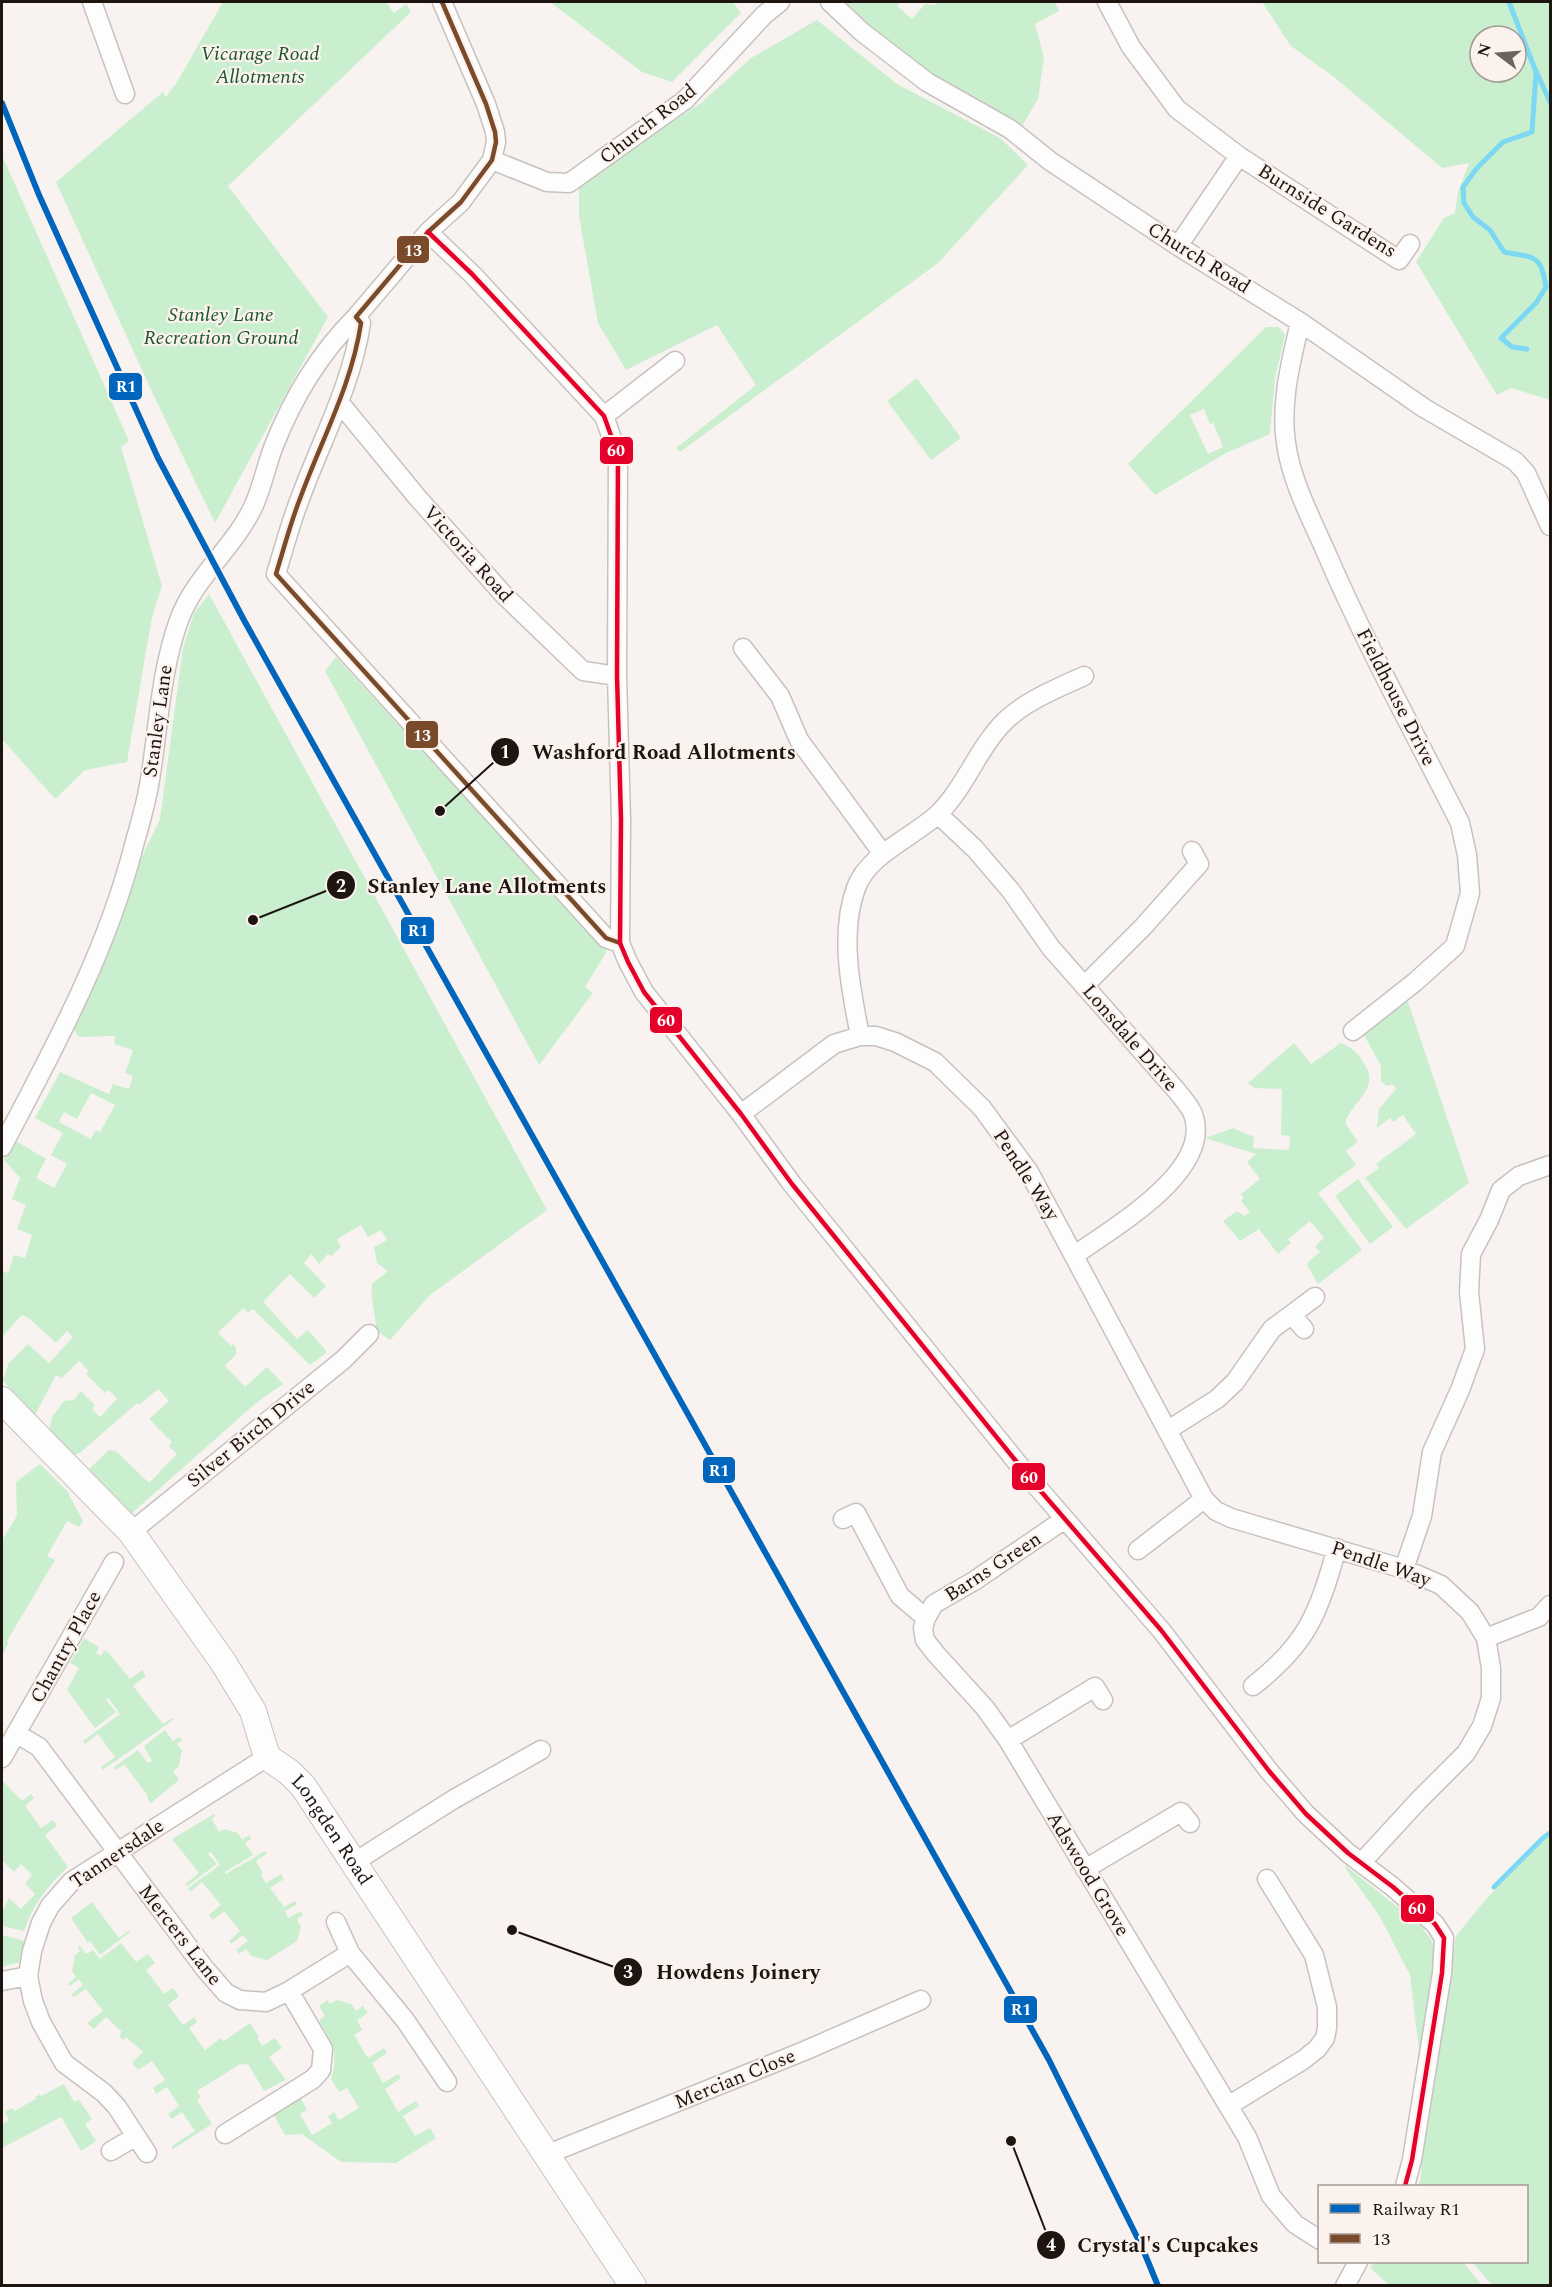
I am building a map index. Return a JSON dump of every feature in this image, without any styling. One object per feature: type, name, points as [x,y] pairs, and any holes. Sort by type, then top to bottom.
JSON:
[{"type":"street","points":[[92,2],[125,94]]},
{"type":"street","points":[[442,2],[486,104],[495,132],[496,141],[492,160]]},
{"type":"street","name":"Church Road","points":[[492,160],[547,182],[569,183],[685,100],[764,15],[780,2]]},
{"type":"street","name":"Church Road","points":[[830,2],[862,32],[927,82],[1010,129],[1046,159],[1178,246],[1300,322],[1424,408],[1515,461],[1526,473],[1551,526]]},
{"type":"street","name":"Burnside Gardens","points":[[1107,2],[1131,47],[1177,109],[1239,156],[1399,260],[1410,244]]},
{"type":"street","name":"Burnside Gardens","points":[[1178,246],[1239,156]]},
{"type":"street","name":"Stanley Lane","points":[[2,1147],[82,991],[111,918],[134,847],[151,776],[168,656],[180,618],[192,592],[245,520],[254,504],[273,447],[302,385],[334,339],[356,317],[428,232],[460,202],[492,160]]},
{"type":"street","points":[[428,232],[472,273],[604,416],[618,455],[617,676],[621,819],[620,943],[627,962],[644,992],[741,1114],[792,1184],[1065,1519],[1161,1630],[1269,1771],[1306,1814],[1348,1853],[1436,1924],[1444,1938],[1442,1973],[1412,2160],[1406,2185]]},
{"type":"street","points":[[356,317],[361,323],[358,346],[339,402],[301,496],[276,574],[606,938],[620,943]]},
{"type":"street","name":"Fieldhouse Drive","points":[[1300,322],[1286,384],[1284,411],[1286,444],[1294,476],[1352,612],[1460,824],[1467,855],[1470,893],[1455,946],[1415,982],[1353,1031]]},
{"type":"street","points":[[604,416],[675,361]]},
{"type":"street","name":"Victoria Road","points":[[339,402],[417,497],[504,595],[583,671],[617,676]]},
{"type":"street","points":[[752,652],[780,696],[799,740],[883,854]]},
{"type":"street","points":[[860,1036],[851,982],[847,927],[856,885],[883,854],[938,814],[958,792],[983,748],[1005,721],[1029,703],[1057,697],[1084,676]]},
{"type":"street","name":"Lonsdale Drive","points":[[938,814],[975,849],[1011,891],[1051,948],[1177,1091],[1193,1114],[1194,1146],[1181,1170],[1132,1215],[1104,1237],[1075,1255]]},
{"type":"street","points":[[1084,986],[1143,927],[1201,863]]},
{"type":"street","name":"Pendle Way","points":[[741,1114],[834,1044],[860,1036],[876,1036],[895,1042],[935,1062],[974,1100],[1029,1172],[1204,1499],[1216,1511],[1232,1518],[1404,1569],[1441,1586],[1470,1612],[1486,1638],[1491,1668],[1491,1698],[1482,1726],[1466,1753],[1419,1800],[1362,1863]]},
{"type":"street","points":[[1404,1569],[1422,1516],[1432,1452],[1460,1390],[1475,1349],[1469,1292],[1471,1254],[1490,1220],[1501,1190],[1519,1176],[1551,1165]]},
{"type":"street","points":[[1168,1430],[1216,1399],[1234,1382],[1272,1329],[1298,1322],[1315,1297]]},
{"type":"street","name":"Silver Birch Drive","points":[[131,1532],[358,1347],[369,1334]]},
{"type":"street","points":[[2,1400],[131,1532],[224,1662],[242,1691],[253,1711],[267,1757]]},
{"type":"street","points":[[1138,1550],[1159,1544],[1204,1499]]},
{"type":"street","points":[[855,1512],[900,1596],[926,1618]]},
{"type":"street","name":"Barns Green","points":[[926,1618],[934,1604],[974,1581],[1065,1519]]},
{"type":"street","points":[[1253,1686],[1282,1672],[1308,1629],[1323,1597],[1337,1548]]},
{"type":"street","name":"Chantry Place","points":[[2,1758],[114,1562]]},
{"type":"street","points":[[1486,1638],[1539,1617],[1551,1605]]},
{"type":"street","name":"Adswood Grove","points":[[926,1618],[923,1628],[925,1640],[985,1708],[1008,1740],[1247,2137],[1271,2196],[1295,2224],[1318,2239]]},
{"type":"street","points":[[1008,1740],[1095,1686]]},
{"type":"street","points":[[17,1734],[39,1747],[116,1851]]},
{"type":"street","points":[[353,1863],[454,1799],[541,1750]]},
{"type":"street","name":"Tannersdale","points":[[147,2153],[117,2107],[104,2093],[64,2063],[40,2022],[28,1976],[32,1951],[41,1923],[56,1897],[72,1881],[267,1757]]},
{"type":"street","name":"Longden Road","points":[[267,1757],[289,1772],[303,1786],[633,2286]]},
{"type":"street","points":[[1085,1869],[1182,1811]]},
{"type":"street","name":"Mercers Lane","points":[[116,1851],[211,1978],[226,1993],[240,2000],[266,2002],[289,1991],[350,1953]]},
{"type":"street","points":[[1228,2106],[1303,2060],[1317,2049],[1325,2038],[1327,2007],[1314,1955],[1276,1886]]},
{"type":"street","points":[[336,1922],[350,1953],[405,2020],[447,2082]]},
{"type":"street","points":[[2,1981],[28,1976]]},
{"type":"street","points":[[225,2134],[313,2079],[321,2070],[323,2049],[289,1991]]},
{"type":"street","name":"Mercian Close","points":[[548,2154],[804,2052],[921,2000]]},
{"type":"street","points":[[111,2151],[135,2137]]},
{"type":"street","points":[[1346,2286],[1357,2263]]},
{"type":"green space","name":"Stanley Lane Recreation Ground","points":[[223,2],[386,2],[394,13],[406,4],[411,12],[228,186],[328,317],[215,523],[56,182],[163,92],[166,97]]},
{"type":"green space","points":[[550,2],[733,2],[741,13],[672,82],[642,72]]},
{"type":"green space","points":[[843,2],[900,2],[897,6],[912,19],[925,4],[935,5],[939,2],[1055,2],[1059,11],[1035,24],[1044,58],[1038,99],[1022,126],[924,73]]},
{"type":"green space","points":[[1262,2],[1550,2],[1550,400],[1511,388],[1497,395],[1416,262],[1444,218],[1455,213],[1458,192],[1469,163],[1442,168],[1334,77],[1291,46]]},
{"type":"green space","points":[[817,20],[897,84],[1000,138],[1028,165],[938,263],[680,452],[676,448],[756,385],[717,325],[626,370],[598,323],[579,216],[579,184],[701,103],[751,58]]},
{"type":"green space","points":[[2,155],[129,441],[121,447],[162,586],[152,617],[127,762],[85,770],[55,799],[2,739]]},
{"type":"green space","points":[[1266,327],[1279,327],[1285,335],[1275,378],[1270,434],[1226,453],[1155,495],[1128,464]],"holes":[[[1204,409],[1210,424],[1213,423],[1223,447],[1208,454],[1190,415]]]},
{"type":"green space","points":[[917,378],[961,438],[931,460],[887,401]]},
{"type":"green space","points":[[209,594],[547,1210],[430,1295],[390,1340],[376,1330],[372,1296],[372,1284],[388,1271],[377,1263],[374,1247],[387,1240],[381,1230],[368,1237],[361,1225],[337,1239],[341,1247],[331,1256],[328,1254],[319,1264],[311,1254],[304,1263],[326,1286],[314,1298],[290,1274],[263,1302],[297,1339],[308,1330],[327,1352],[310,1365],[253,1309],[248,1313],[243,1308],[218,1333],[231,1346],[233,1344],[236,1347],[236,1354],[225,1366],[245,1387],[267,1367],[283,1384],[256,1403],[132,1513],[89,1469],[109,1450],[116,1451],[149,1483],[177,1454],[169,1446],[172,1442],[149,1419],[169,1401],[158,1389],[139,1405],[137,1403],[75,1455],[49,1431],[52,1417],[64,1401],[74,1400],[81,1391],[95,1405],[92,1409],[100,1417],[117,1399],[109,1390],[105,1393],[86,1374],[89,1371],[79,1361],[62,1378],[56,1375],[35,1415],[17,1401],[3,1379],[9,1363],[28,1344],[49,1363],[73,1337],[67,1331],[56,1343],[30,1319],[22,1315],[2,1337],[2,1271],[8,1273],[14,1255],[25,1258],[32,1235],[17,1229],[26,1205],[12,1199],[20,1178],[4,1160],[14,1140],[46,1159],[36,1178],[54,1188],[67,1164],[51,1155],[63,1133],[35,1118],[60,1072],[109,1094],[113,1084],[129,1089],[133,1076],[125,1073],[133,1050],[114,1044],[115,1036],[79,1037],[72,1027],[99,972],[137,867],[160,819],[183,648],[194,613]],"holes":[[[91,1093],[115,1105],[100,1132],[96,1130],[91,1139],[59,1122],[64,1112],[77,1119]]]},
{"type":"green space","points":[[336,657],[607,951],[585,987],[593,993],[539,1065],[325,671]]},
{"type":"green space","points":[[1407,999],[1469,1183],[1406,1229],[1365,1178],[1379,1168],[1376,1164],[1416,1134],[1403,1115],[1393,1122],[1390,1118],[1377,1128],[1379,1109],[1396,1089],[1393,1084],[1387,1086],[1381,1082],[1381,1066],[1364,1035],[1365,1027]]},
{"type":"green space","points":[[1294,1043],[1311,1064],[1341,1043],[1358,1054],[1369,1073],[1367,1088],[1345,1123],[1358,1142],[1346,1151],[1356,1165],[1318,1193],[1362,1250],[1318,1284],[1307,1265],[1320,1252],[1315,1246],[1324,1238],[1310,1221],[1288,1239],[1291,1243],[1278,1254],[1259,1229],[1240,1241],[1223,1221],[1237,1211],[1244,1216],[1250,1212],[1241,1201],[1244,1198],[1241,1194],[1260,1179],[1247,1162],[1256,1154],[1205,1138],[1233,1128],[1254,1137],[1253,1148],[1289,1150],[1290,1136],[1281,1135],[1282,1089],[1254,1088],[1248,1083]]},
{"type":"green space","points":[[1358,1179],[1393,1227],[1370,1244],[1335,1196]]},
{"type":"green space","points":[[40,1464],[67,1491],[83,1521],[79,1527],[67,1521],[47,1556],[55,1560],[7,1641],[9,1642],[2,1656],[2,1540],[17,1516],[16,1482]]},
{"type":"green space","points":[[84,1638],[99,1647],[96,1653],[101,1656],[104,1650],[109,1653],[130,1679],[142,1670],[146,1676],[133,1686],[163,1724],[172,1718],[173,1720],[103,1770],[101,1767],[115,1757],[98,1734],[85,1744],[83,1741],[120,1714],[108,1698],[106,1700],[116,1712],[95,1728],[67,1690],[79,1668],[70,1663]]},
{"type":"green space","points":[[165,1730],[173,1741],[179,1737],[182,1740],[177,1744],[182,1750],[179,1766],[173,1771],[179,1780],[151,1803],[124,1764],[116,1770],[114,1767],[138,1750],[148,1763],[152,1761],[144,1746]]},
{"type":"green space","points":[[2,1780],[22,1801],[31,1794],[34,1798],[25,1806],[41,1828],[53,1820],[57,1826],[45,1835],[68,1867],[42,1896],[24,1931],[2,1926],[2,1912],[9,1898],[21,1909],[35,1894],[25,1883],[32,1875],[21,1864],[14,1872],[2,1860]]},
{"type":"green space","points":[[214,1814],[212,1819],[219,1832],[224,1829],[238,1833],[242,1840],[249,1835],[251,1839],[245,1843],[253,1855],[225,1872],[226,1874],[265,1851],[267,1854],[256,1861],[263,1874],[261,1875],[266,1883],[281,1874],[284,1879],[270,1888],[284,1907],[295,1901],[297,1904],[285,1911],[288,1918],[301,1911],[303,1915],[297,1919],[301,1927],[297,1941],[267,1960],[251,1956],[246,1949],[239,1954],[236,1950],[248,1941],[243,1935],[231,1944],[229,1941],[240,1931],[224,1911],[213,1920],[209,1915],[221,1905],[202,1882],[190,1892],[188,1888],[220,1865],[211,1852],[208,1854],[217,1864],[187,1886],[185,1884],[199,1873],[172,1839]]},
{"type":"green space","points":[[1550,1834],[1550,2285],[1492,2285],[1473,2263],[1528,2263],[1528,2185],[1418,2185],[1421,2178],[1423,2137],[1456,1936],[1486,1899]]},
{"type":"green space","points":[[1346,1866],[1420,1925],[1431,1939],[1436,1953],[1422,2050],[1419,2050],[1410,1975],[1379,1915],[1345,1868]]},
{"type":"green space","points":[[92,1902],[119,1938],[129,1930],[130,1932],[100,1955],[90,1941],[88,1943],[71,1918]]},
{"type":"green space","points":[[2,1935],[25,1941],[20,1962],[2,1967]]},
{"type":"green space","points":[[121,1943],[136,1962],[148,1954],[155,1963],[146,1970],[164,1994],[173,1988],[179,1996],[168,2005],[183,2025],[194,2017],[197,2022],[189,2028],[205,2050],[221,2038],[224,2041],[250,2023],[262,2046],[275,2038],[282,2048],[269,2057],[286,2080],[264,2091],[248,2064],[242,2063],[197,2091],[201,2097],[197,2100],[212,2124],[173,2149],[172,2146],[195,2131],[182,2112],[172,2119],[168,2114],[179,2106],[167,2087],[156,2094],[153,2088],[165,2080],[152,2061],[138,2070],[132,2063],[143,2052],[126,2037],[123,2040],[119,2036],[122,2032],[106,2017],[94,2029],[87,2023],[103,2011],[86,1989],[74,1997],[71,1995],[83,1985],[79,1979],[70,1986],[68,1983],[76,1977],[72,1971],[75,1955],[80,1951],[78,1948],[80,1946],[86,1954],[93,1950],[100,1959]]},
{"type":"green space","points":[[328,2000],[330,2004],[337,2000],[351,2004],[356,2011],[363,2006],[368,2013],[357,2020],[362,2030],[354,2035],[368,2058],[384,2048],[387,2053],[372,2063],[383,2083],[398,2074],[401,2078],[385,2089],[398,2112],[416,2101],[419,2106],[403,2116],[415,2136],[430,2128],[436,2138],[396,2163],[341,2162],[302,2134],[285,2135],[272,2112],[299,2095],[307,2110],[300,2114],[312,2135],[332,2123],[328,2116],[334,2112],[339,2120],[359,2108],[347,2088],[339,2092],[331,2079],[334,2062],[333,2048],[319,2020],[325,2016],[319,2006]]},
{"type":"green space","points":[[64,2084],[74,2102],[79,2100],[92,2119],[85,2124],[96,2141],[81,2151],[61,2117],[2,2148],[2,2125],[9,2120],[5,2112],[12,2108],[14,2111],[36,2099],[35,2097],[40,2094],[41,2096]]},
{"type":"green space","points":[[1373,2263],[1464,2263],[1482,2285],[1389,2285],[1370,2268]]},
{"type":"waterway","points":[[1509,2],[1536,72],[1532,132],[1503,142],[1477,168],[1463,187],[1464,203],[1473,217],[1490,230],[1504,252],[1534,259],[1542,268],[1546,287],[1536,303],[1501,338],[1512,347],[1527,349]]},
{"type":"waterway","points":[[1536,71],[1550,102]]},
{"type":"waterway","points":[[1494,1887],[1550,1833]]},
{"type":"rail line","name":"R1","points":[[2,103],[39,195],[158,458],[245,622],[1049,2060],[1142,2247],[1158,2286]]},
{"type":"transit line","name":"13","points":[[442,2],[486,104],[495,132],[496,142],[492,160],[461,202],[428,232],[356,317],[361,323],[351,368],[336,411],[297,505],[276,574],[606,938],[620,943]]},
{"type":"transit line","name":"60","points":[[428,232],[472,274],[604,416],[618,455],[617,676],[621,819],[620,943],[628,962],[644,992],[741,1114],[792,1184],[1032,1481],[1161,1630],[1269,1771],[1306,1814],[1348,1853],[1393,1887],[1435,1924],[1444,1938],[1442,1973],[1412,2160],[1405,2185]]},
{"type":"place","name":"Washford Road Allotments","points":[[440,811]]},
{"type":"place","name":"Stanley Lane Allotments","points":[[253,920]]},
{"type":"place","name":"Howdens Joinery","points":[[512,1930]]},
{"type":"place","name":"Crystal's Cupcakes","points":[[1011,2141]]},
{"type":"park label","name":"Vicarage Road Allotments","points":[[260,66]]}]
